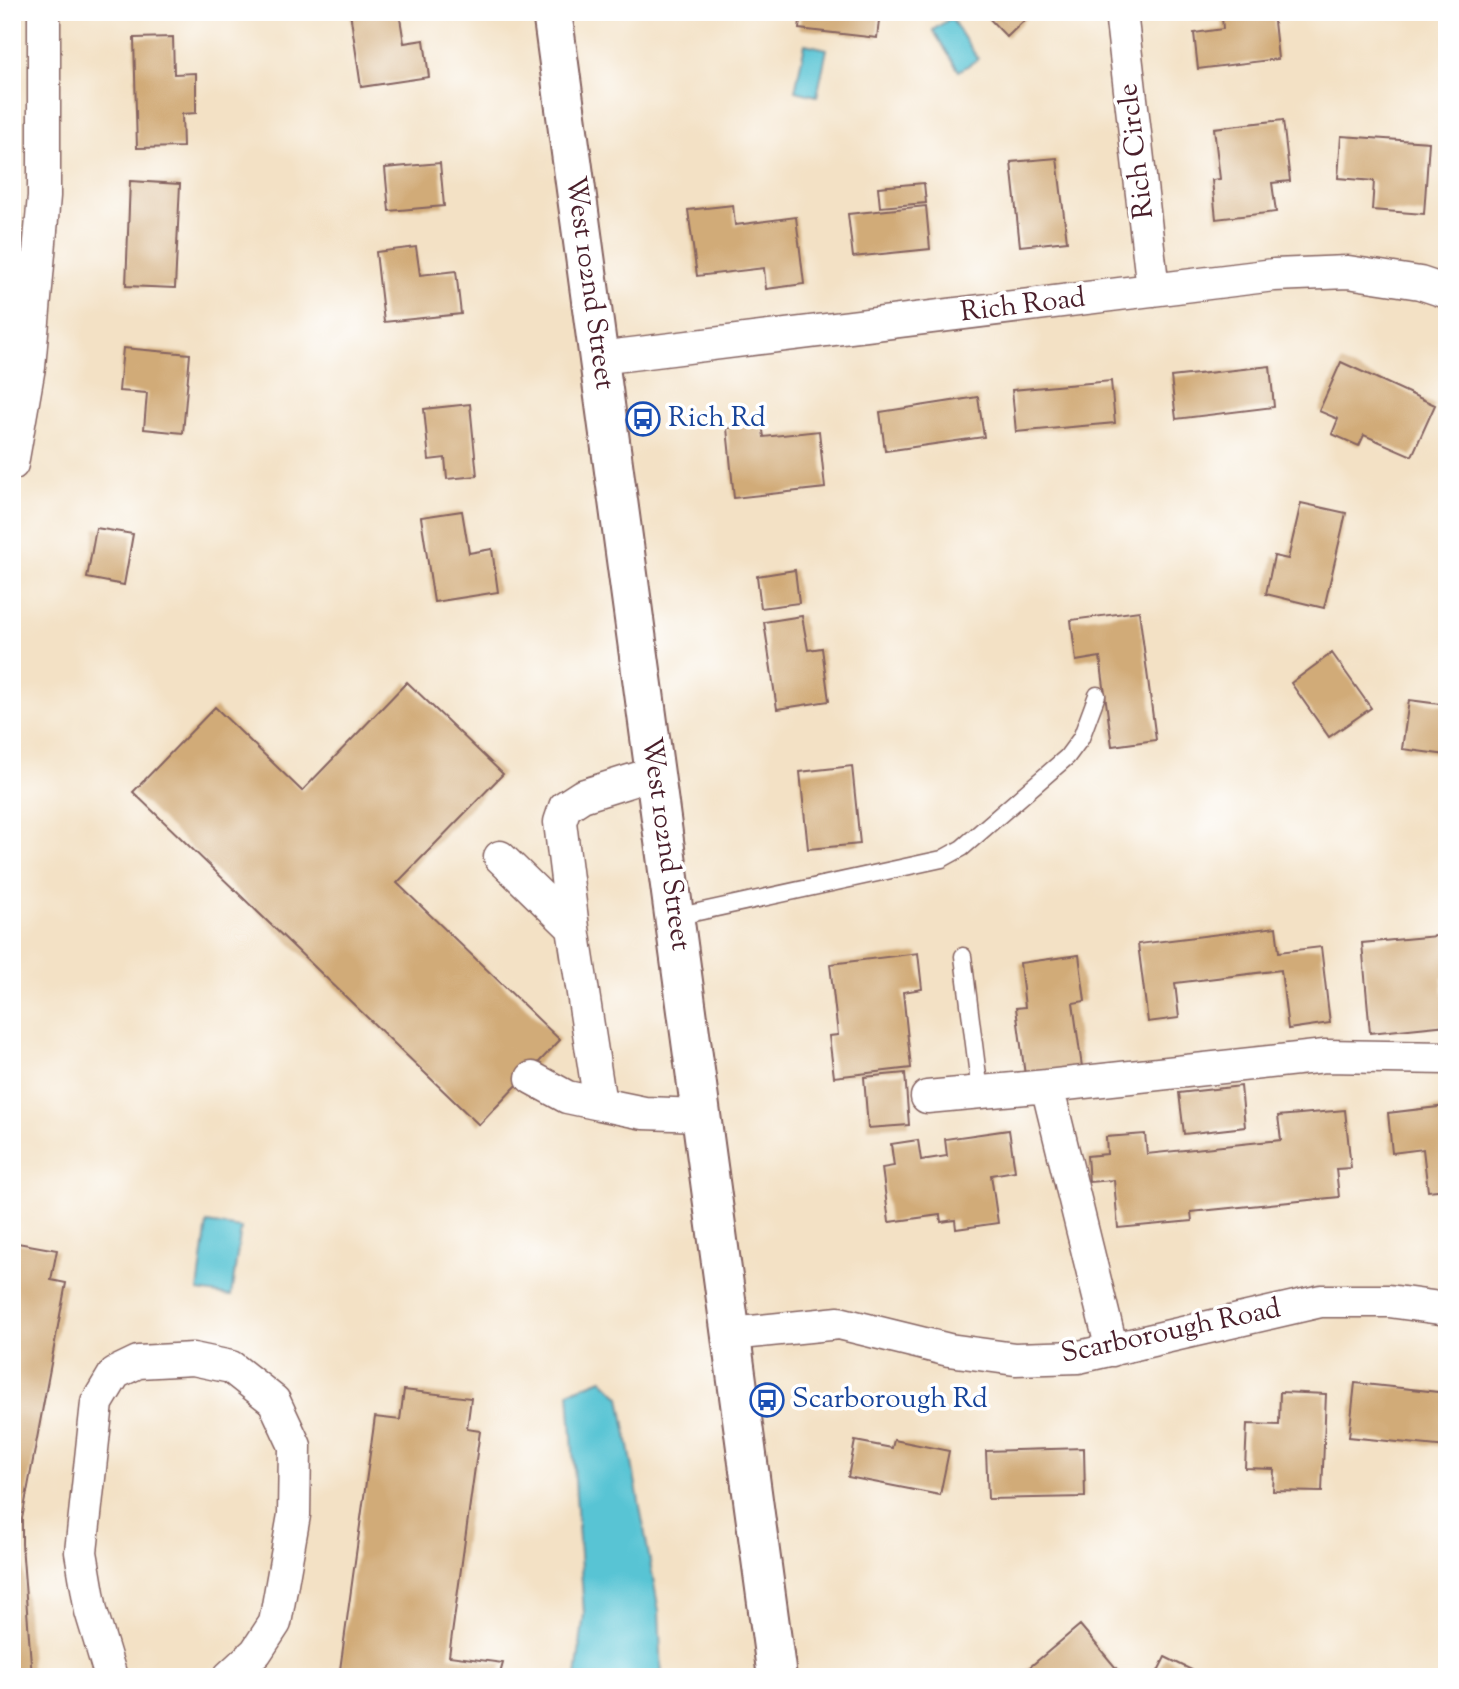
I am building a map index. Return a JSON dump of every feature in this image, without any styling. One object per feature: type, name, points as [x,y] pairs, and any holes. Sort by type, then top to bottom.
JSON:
[{"type":"street","points":[[12,464],[29,368],[44,196],[44,12]]},
{"type":"street","name":"West 102nd Street","points":[[552,12],[777,1677]]},
{"type":"street","name":"Rich Circle","points":[[1121,12],[1153,290]]},
{"type":"street","name":"Rich Road","points":[[599,358],[1273,275],[1348,272],[1420,283],[1447,292]]},
{"type":"street","points":[[600,1104],[560,822],[565,807],[582,796],[655,773]]},
{"type":"street","points":[[500,857],[573,928]]},
{"type":"street","points":[[927,1097],[1325,1056],[1447,1058]]},
{"type":"street","points":[[533,1078],[566,1097],[644,1113],[702,1115]]},
{"type":"street","points":[[1047,1086],[1112,1350]]},
{"type":"street","name":"Scarborough Road","points":[[731,1334],[839,1323],[949,1350],[1015,1359],[1079,1357],[1321,1301],[1390,1301],[1447,1309]]},
{"type":"street","points":[[111,1677],[91,1611],[81,1552],[97,1403],[116,1373],[138,1362],[193,1359],[231,1367],[274,1401],[295,1446],[294,1515],[275,1623],[256,1652],[229,1677]]},
{"type":"lane","points":[[675,917],[942,859],[962,848],[1068,757],[1081,738],[1097,695]]},
{"type":"lane","points":[[963,956],[980,1092]]},
{"type":"water","points":[[951,18],[978,59],[959,71],[933,30]]},
{"type":"water","points":[[805,44],[827,49],[817,96],[795,91]]},
{"type":"water","points":[[207,1223],[241,1228],[231,1296],[198,1291]]},
{"type":"water","points":[[602,1379],[620,1397],[659,1611],[662,1677],[576,1677],[584,1614],[569,1392]]},
{"type":"building","points":[[350,12],[399,12],[404,43],[424,40],[429,77],[361,87]]},
{"type":"building","points":[[801,12],[880,12],[877,38],[799,29]]},
{"type":"building","points":[[983,12],[1033,12],[1007,37]]},
{"type":"building","points":[[1191,12],[1273,12],[1278,59],[1198,69],[1194,33],[1223,29],[1222,17],[1192,20]]},
{"type":"building","points":[[173,37],[174,74],[196,73],[196,113],[182,114],[183,147],[137,148],[134,38]]},
{"type":"building","points":[[1283,120],[1290,181],[1272,183],[1276,212],[1216,219],[1212,180],[1220,179],[1214,128]]},
{"type":"building","points":[[1341,136],[1429,142],[1424,214],[1372,210],[1374,181],[1338,178]]},
{"type":"building","points":[[1057,158],[1067,241],[1020,246],[1011,162]]},
{"type":"building","points":[[440,163],[444,206],[389,211],[385,168]]},
{"type":"building","points":[[130,181],[180,184],[175,288],[126,286]]},
{"type":"building","points":[[924,183],[926,203],[880,207],[878,187]]},
{"type":"building","points":[[733,205],[735,225],[796,217],[804,284],[766,289],[764,268],[697,276],[688,210]]},
{"type":"building","points":[[926,206],[930,249],[853,257],[848,214]]},
{"type":"building","points":[[416,247],[420,275],[456,271],[461,314],[384,322],[376,252]]},
{"type":"building","points":[[123,348],[190,354],[183,433],[144,429],[147,393],[119,391]]},
{"type":"building","points":[[1341,362],[1435,405],[1412,456],[1364,435],[1359,446],[1332,434],[1338,419],[1319,411]]},
{"type":"building","points":[[1270,366],[1274,407],[1176,419],[1171,377]]},
{"type":"building","points":[[1111,381],[1115,423],[1016,432],[1012,390]]},
{"type":"building","points":[[978,397],[984,437],[885,451],[880,412]]},
{"type":"building","points":[[470,404],[477,476],[447,479],[445,458],[429,460],[424,409]]},
{"type":"building","points":[[762,424],[764,437],[819,431],[825,488],[734,498],[727,428]]},
{"type":"building","points":[[1301,503],[1346,513],[1324,608],[1266,594],[1274,556],[1288,559]]},
{"type":"building","points":[[462,511],[469,553],[492,549],[498,592],[434,602],[421,517]]},
{"type":"building","points":[[96,528],[133,534],[124,585],[87,578]]},
{"type":"building","points":[[795,570],[799,603],[761,608],[757,576]]},
{"type":"building","points":[[1139,611],[1156,740],[1112,746],[1100,657],[1076,661],[1071,620]]},
{"type":"building","points":[[802,616],[808,650],[822,648],[829,701],[777,709],[764,622]]},
{"type":"building","points":[[1332,653],[1371,708],[1329,737],[1291,683]]},
{"type":"building","points":[[407,682],[503,774],[397,883],[560,1040],[479,1125],[133,792],[215,707],[302,791]]},
{"type":"building","points":[[1409,700],[1447,705],[1447,755],[1402,749]]},
{"type":"building","points":[[852,766],[860,844],[808,849],[800,772]]},
{"type":"building","points":[[1276,927],[1279,952],[1321,947],[1330,1023],[1288,1029],[1281,970],[1175,983],[1179,1018],[1148,1022],[1138,944]]},
{"type":"building","points":[[1447,935],[1447,978],[1442,978],[1447,1025],[1370,1033],[1362,943]]},
{"type":"building","points":[[918,953],[922,989],[903,992],[911,1068],[834,1077],[829,1036],[838,1035],[830,964]]},
{"type":"building","points":[[1079,955],[1085,1001],[1073,1003],[1082,1067],[1025,1075],[1016,1008],[1025,1007],[1020,963]]},
{"type":"building","points":[[905,1073],[909,1125],[868,1128],[864,1077]]},
{"type":"building","points":[[1241,1086],[1245,1127],[1184,1134],[1179,1093]]},
{"type":"building","points":[[1447,1106],[1447,1189],[1428,1191],[1423,1149],[1392,1153],[1388,1113]]},
{"type":"building","points":[[1345,1110],[1351,1168],[1336,1169],[1339,1197],[1191,1212],[1192,1221],[1118,1228],[1114,1180],[1089,1182],[1087,1156],[1107,1154],[1106,1137],[1145,1134],[1147,1154],[1281,1140],[1278,1116]]},
{"type":"building","points":[[1009,1130],[1015,1171],[991,1175],[998,1223],[956,1229],[955,1220],[941,1222],[940,1215],[889,1222],[882,1168],[894,1166],[891,1144],[918,1140],[921,1160],[947,1156],[945,1139]]},
{"type":"building","points":[[12,1242],[57,1250],[51,1280],[66,1283],[22,1519],[32,1677],[12,1677]]},
{"type":"building","points":[[1355,1383],[1447,1393],[1447,1447],[1349,1437]]},
{"type":"building","points":[[404,1390],[471,1398],[467,1429],[480,1431],[449,1656],[503,1663],[499,1677],[339,1677],[375,1417],[400,1420]]},
{"type":"building","points":[[1280,1392],[1326,1394],[1322,1492],[1273,1491],[1274,1469],[1245,1468],[1247,1424],[1279,1425]]},
{"type":"building","points":[[894,1440],[949,1451],[940,1495],[848,1477],[855,1441],[892,1448]]},
{"type":"building","points":[[1084,1448],[1085,1497],[988,1499],[986,1451]]},
{"type":"building","points":[[1080,1625],[1121,1674],[1117,1677],[1018,1677]]},
{"type":"building","points":[[1165,1657],[1206,1677],[1155,1677]]},
{"type":"place","name":"Rich Rd","points":[[643,419]]},
{"type":"place","name":"Scarborough Rd","points":[[767,1400]]}]
